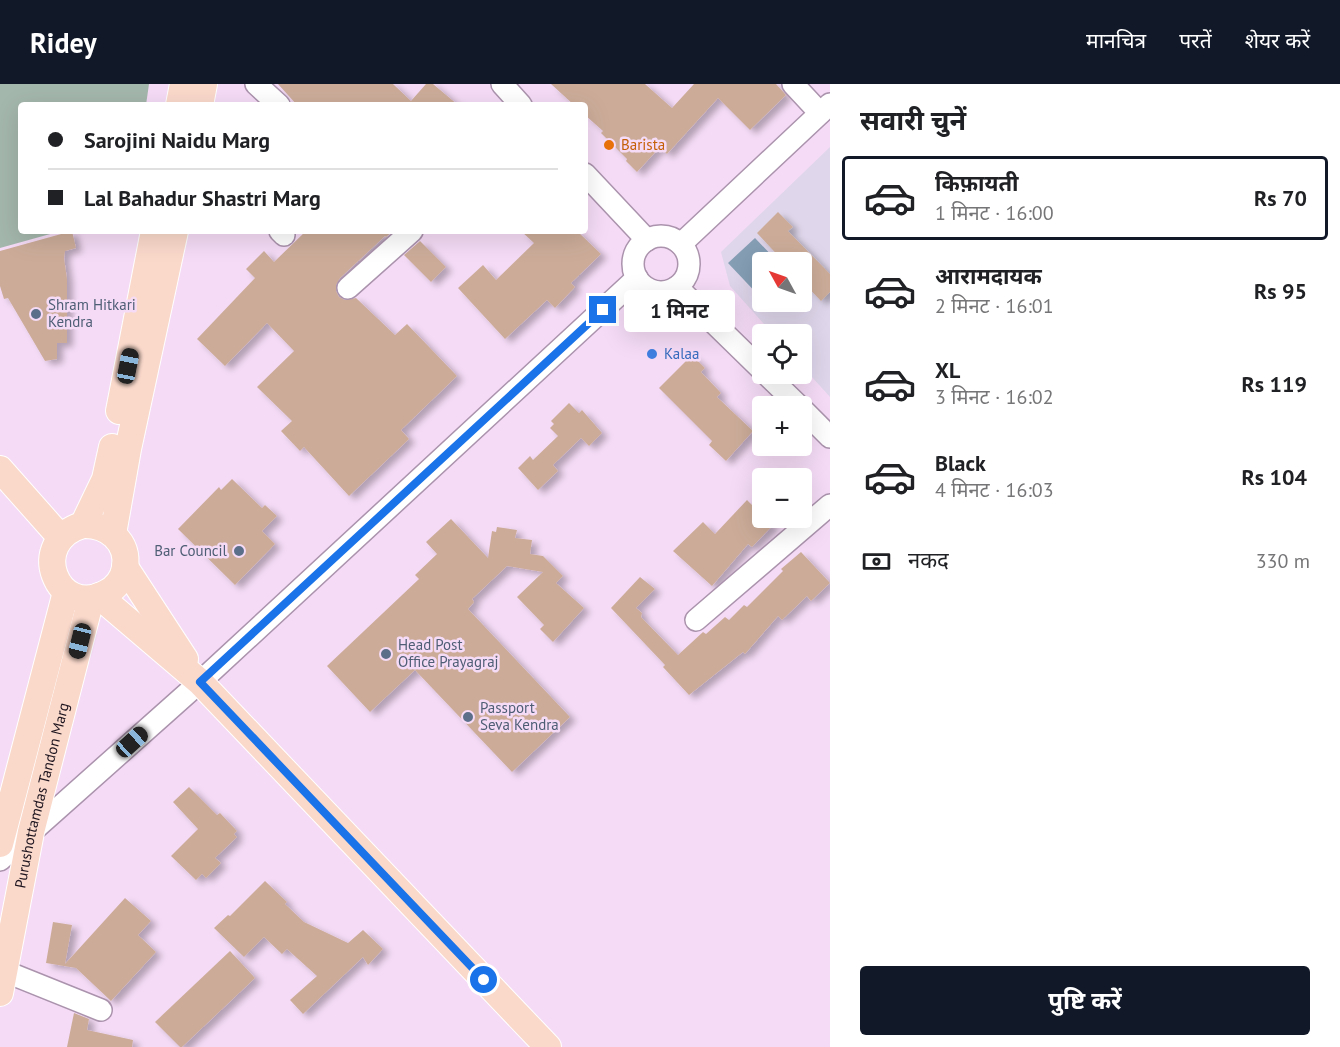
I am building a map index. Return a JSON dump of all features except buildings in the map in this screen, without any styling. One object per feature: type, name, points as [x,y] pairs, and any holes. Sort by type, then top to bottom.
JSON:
[{"type":"main road","points":[[180,102],[183,84]]},
{"type":"main road","points":[[201,102],[204,84]]},
{"type":"main road","points":[[83,525],[105,479],[153,234]]},
{"type":"main road","points":[[113,534],[128,449],[174,234]]},
{"type":"main road","points":[[0,469],[60,538]]},
{"type":"main road","points":[[83,525],[101,527],[113,534],[123,549],[125,567],[121,579],[113,588],[95,598],[82,599],[66,592],[54,575],[52,563],[53,551],[60,538],[74,527],[83,525]]},
{"type":"main road","points":[[125,567],[200,682]]},
{"type":"main road","name":"Purushottamdas Tandon Marg","points":[[0,844],[66,592]]},
{"type":"main road","points":[[95,598],[200,682],[548,1047]]},
{"type":"main road","name":"Purushottamdas Tandon Marg","points":[[2,982],[31,832],[95,598]]},
{"type":"street","points":[[256,84],[276,102]]},
{"type":"street","points":[[502,84],[518,102]]},
{"type":"street","points":[[681,244],[825,108],[793,84]]},
{"type":"street","points":[[588,177],[647,240]]},
{"type":"street","points":[[348,288],[404,234]]},
{"type":"street","points":[[664,236],[681,244],[686,252],[688,271],[684,280],[677,287],[669,291],[650,290],[637,278],[633,261],[635,253],[647,240],[664,236]]},
{"type":"street","points":[[0,860],[200,682],[637,278]]},
{"type":"street","points":[[677,287],[752,360]]},
{"type":"street","points":[[776,384],[789,396]]},
{"type":"street","points":[[812,419],[830,437]]},
{"type":"street","points":[[696,620],[830,505]]},
{"type":"street","points":[[2,982],[101,1010]]},
{"type":"shaded area","points":[[830,147],[830,397],[812,377],[812,324],[764,324],[753,312],[812,312],[812,252],[752,252],[752,311],[730,286],[721,252]]},
{"type":"green space","points":[[0,84],[149,84],[146,102],[18,102],[18,234],[50,234],[0,248]]},
{"type":"water","points":[[755,238],[768,252],[752,252],[752,288],[728,263]]},
{"type":"place","name":"Barista","points":[[609,145]]},
{"type":"place","name":"Shram Hitkari Kendra","points":[[36,314]]},
{"type":"place","name":"Kalaa","points":[[652,354]]},
{"type":"place","name":"Bar Council","points":[[239,551]]},
{"type":"place","name":"Head Post Office Prayagraj","points":[[386,654]]},
{"type":"place","name":"Passport Seva Kendra","points":[[468,717]]},
{"type":"route","points":[[484,980],[200,682],[603,310]]}]
